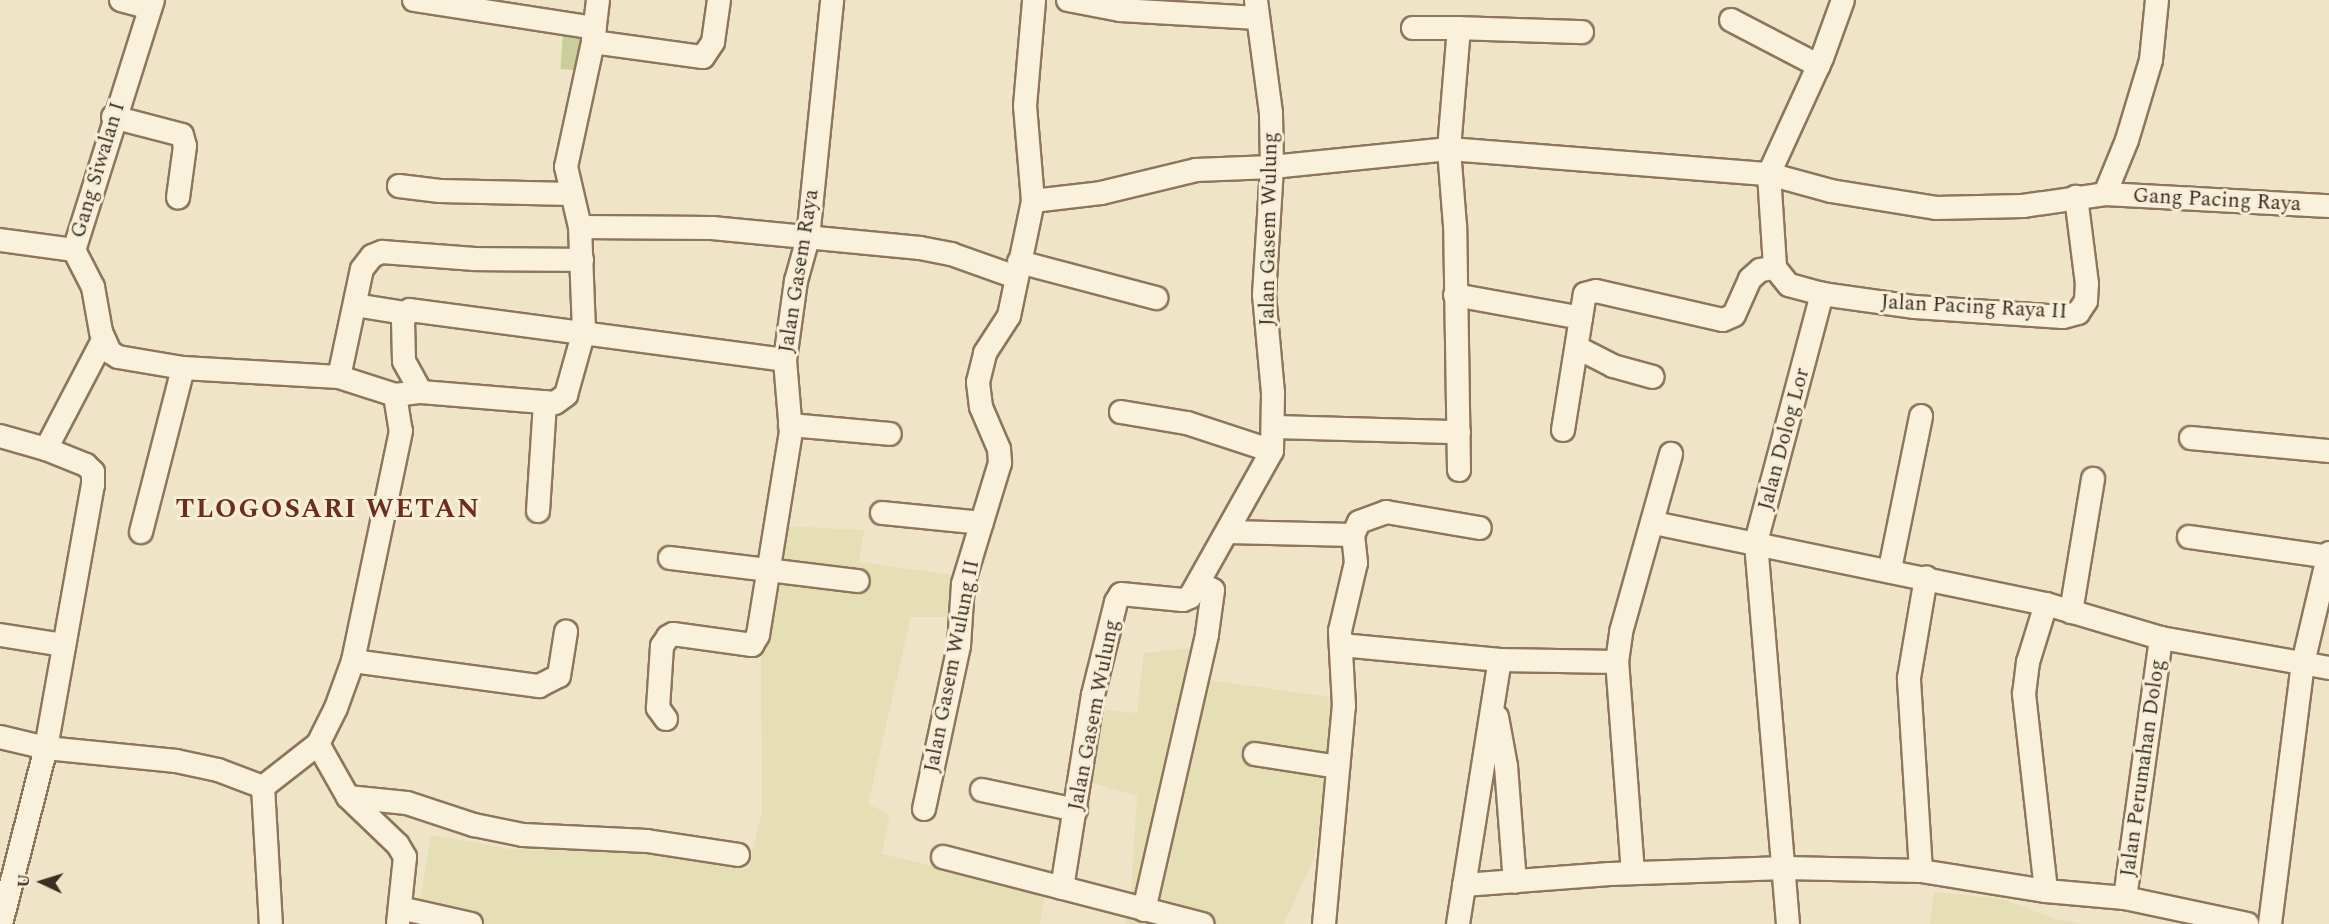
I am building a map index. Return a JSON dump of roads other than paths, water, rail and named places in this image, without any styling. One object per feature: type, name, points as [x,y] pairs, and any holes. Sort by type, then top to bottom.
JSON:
[{"type":"street","points":[[121,0],[151,4]]},
{"type":"street","points":[[414,0],[703,57],[713,42],[719,0]]},
{"type":"street","points":[[46,449],[103,340],[118,357],[183,368],[339,377],[408,393],[555,403],[566,395],[584,331],[580,227],[566,167],[570,139],[594,35],[598,0]]},
{"type":"street","name":"Jalan Gasem Raya","points":[[666,719],[658,708],[663,646],[668,637],[673,634],[752,645],[758,635],[766,568],[783,491],[790,425],[785,360],[796,281],[808,238],[832,0]]},
{"type":"street","name":"Jalan Gasem Wulung II","points":[[924,809],[959,646],[963,584],[1000,463],[999,449],[981,407],[978,382],[985,353],[1009,316],[1033,201],[1025,106],[1034,0]]},
{"type":"street","points":[[1068,0],[1120,10],[1257,9]]},
{"type":"street","points":[[1822,294],[1789,285],[1775,268],[1769,174],[1819,66],[1843,0]]},
{"type":"street","points":[[2105,194],[2127,140],[2151,60],[2157,0]]},
{"type":"street","name":"Gang Siwalan I","points":[[103,340],[93,287],[74,250],[113,117],[151,4]]},
{"type":"street","name":"Jalan Gasem Wulung","points":[[1062,888],[1093,695],[1116,602],[1121,594],[1183,600],[1190,597],[1272,451],[1275,427],[1264,313],[1272,167],[1271,113],[1257,9]]},
{"type":"street","points":[[1731,20],[1819,66]]},
{"type":"street","points":[[1413,28],[1582,32]]},
{"type":"street","points":[[1459,28],[1449,149],[1459,470]]},
{"type":"street","points":[[113,117],[173,129],[182,135],[185,146],[178,198]]},
{"type":"street","name":"Gang Pacing Raya","points":[[1033,201],[1101,193],[1196,170],[1272,167],[1449,149],[1769,174],[1831,191],[1936,208],[2023,206],[2105,194],[2329,206]]},
{"type":"street","points":[[399,186],[440,191],[571,194]]},
{"type":"street","name":"Jalan Pacing Raya II","points":[[1822,294],[1915,307],[2063,316],[2078,313],[2086,301],[2087,284],[2076,197]]},
{"type":"street","points":[[580,227],[712,228],[951,254],[1156,298]]},
{"type":"street","points":[[0,240],[74,250]]},
{"type":"street","points":[[339,377],[363,269],[372,256],[382,252],[475,260],[582,260]]},
{"type":"street","points":[[1563,430],[1585,294],[1596,291],[1729,319],[1750,279],[1760,270],[1775,268]]},
{"type":"street","name":"Jalan Dolog Lor","points":[[1788,924],[1756,542],[1822,294]]},
{"type":"street","points":[[1455,295],[1581,318]]},
{"type":"street","points":[[355,305],[405,313],[423,309],[785,360]]},
{"type":"street","points":[[262,787],[318,744],[353,662],[408,393],[404,361],[405,313]]},
{"type":"street","points":[[1578,348],[1613,366],[1653,377]]},
{"type":"street","points":[[141,532],[183,368]]},
{"type":"street","points":[[538,511],[545,402]]},
{"type":"street","points":[[1121,412],[1187,423],[1272,451]]},
{"type":"street","points":[[1890,569],[1921,416]]},
{"type":"street","points":[[790,425],[890,434]]},
{"type":"street","points":[[1275,427],[1459,432]]},
{"type":"street","points":[[0,436],[79,461],[93,472],[87,536],[64,645],[46,748],[1,924]]},
{"type":"street","points":[[2191,438],[2329,451]]},
{"type":"street","points":[[1633,873],[1617,662],[1621,632],[1654,523],[1671,454]]},
{"type":"street","points":[[2071,612],[2093,479]]},
{"type":"street","points":[[1324,924],[1344,706],[1341,645],[1343,609],[1356,563],[1353,535],[1359,522],[1386,512],[1480,528]]},
{"type":"street","points":[[882,513],[982,523]]},
{"type":"street","points":[[1654,523],[1890,569],[2046,604],[2161,638],[2329,668]]},
{"type":"street","points":[[1228,532],[1353,535]]},
{"type":"street","points":[[2189,537],[2329,555],[2303,663],[2270,924]]},
{"type":"street","points":[[670,558],[858,581]]},
{"type":"street","points":[[1921,871],[1909,678],[1926,577]]},
{"type":"street","points":[[1144,910],[1204,643],[1213,590],[1199,583]]},
{"type":"street","points":[[2046,604],[2028,662],[2024,694],[2046,891]]},
{"type":"street","points":[[353,662],[539,686],[559,676],[566,632]]},
{"type":"street","points":[[0,635],[64,645]]},
{"type":"street","name":"Jalan Perumahan Dolog","points":[[2125,898],[2161,638]]},
{"type":"street","points":[[1341,645],[1500,660],[1617,662]]},
{"type":"street","points":[[1458,924],[1500,660]]},
{"type":"street","points":[[1494,700],[1506,766],[1515,882]]},
{"type":"street","points":[[0,737],[46,748],[176,762],[218,770],[262,787]]},
{"type":"street","points":[[318,744],[362,797],[405,858],[404,913],[471,924]]},
{"type":"street","points":[[1256,754],[1338,767]]},
{"type":"street","points":[[262,787],[271,924]]},
{"type":"street","points":[[982,790],[1076,810]]},
{"type":"street","points":[[362,797],[523,835],[647,841],[738,855]]},
{"type":"street","points":[[943,857],[1202,924]]},
{"type":"street","points":[[1464,885],[1633,873],[1785,868],[1921,871],[2046,891],[2125,898],[2163,916],[2247,924]]},
{"type":"district","name":"TLOGOSARI WETAN","points":[[328,510]]}]
